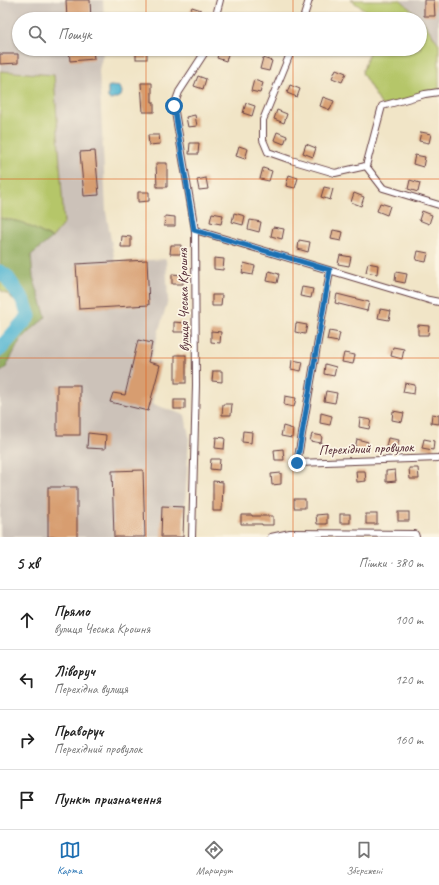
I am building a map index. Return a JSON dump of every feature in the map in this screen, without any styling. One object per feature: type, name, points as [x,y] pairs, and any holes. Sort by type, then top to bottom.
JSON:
[{"type":"street","points":[[217,12],[220,0]]},
{"type":"street","points":[[306,12],[309,0]]},
{"type":"street","name":"вулиця Чеська Крошня","points":[[192,537],[196,385],[194,230],[174,106],[179,92],[202,56]]},
{"type":"street","points":[[289,56],[263,120],[263,140],[268,152],[334,173],[366,166]]},
{"type":"street","points":[[366,166],[382,106],[425,94],[439,92]]},
{"type":"street","points":[[366,166],[382,188],[439,205]]},
{"type":"street","points":[[194,230],[439,302]]},
{"type":"street","name":"Перехідний провулок","points":[[330,270],[297,463],[439,458]]},
{"type":"street","points":[[271,537],[290,533],[415,534],[416,537]]},
{"type":"shaded area","points":[[0,0],[103,0],[104,12],[12,12],[12,56],[102,56],[99,70],[106,212],[115,262],[166,259],[168,300],[150,361],[160,363],[152,404],[185,415],[189,436],[183,537],[0,537],[0,372],[5,369],[21,339],[46,317],[33,277],[31,255],[52,238],[54,75],[0,71]]},
{"type":"shaded area","points":[[401,0],[439,0],[439,44],[427,27],[427,12],[414,12]]},
{"type":"green space","points":[[351,0],[401,0],[414,12],[367,12]]},
{"type":"green space","points":[[427,27],[439,44],[439,92],[382,106],[362,73],[368,56],[427,56]]},
{"type":"green space","points":[[0,71],[54,75],[64,223],[52,238],[21,222],[0,218]]},
{"type":"green space","points":[[0,218],[21,222],[52,238],[31,255],[33,277],[46,317],[21,339],[5,369],[0,372],[0,349],[28,316],[24,301],[6,276],[0,272]]},
{"type":"green space","points":[[0,272],[6,276],[24,302],[29,316],[9,295],[0,290]]},
{"type":"water","points":[[108,87],[120,87],[122,92],[121,96],[111,100],[108,98]]},
{"type":"building","points":[[66,0],[90,0],[91,12],[67,12]]},
{"type":"building","points":[[424,0],[434,0],[435,16],[427,16],[427,12],[424,12]]},
{"type":"building","points":[[192,7],[201,10],[200,12],[190,12]]},
{"type":"building","points":[[0,54],[12,54],[12,56],[18,56],[18,63],[0,64]]},
{"type":"building","points":[[70,56],[94,56],[94,59],[70,61]]},
{"type":"building","points":[[136,56],[147,56],[147,59],[136,59]]},
{"type":"building","points":[[218,56],[228,56],[226,61],[217,58]]},
{"type":"building","points":[[263,58],[272,61],[269,71],[260,69]]},
{"type":"building","points":[[336,69],[346,73],[342,82],[332,78]]},
{"type":"building","points":[[198,76],[206,79],[203,89],[194,86]]},
{"type":"building","points":[[254,80],[263,83],[260,93],[251,91]]},
{"type":"building","points":[[141,83],[152,83],[152,102],[154,102],[154,112],[143,112]]},
{"type":"building","points":[[290,85],[300,89],[297,97],[287,93]]},
{"type":"building","points":[[323,97],[334,101],[330,110],[320,106]]},
{"type":"building","points":[[246,103],[255,106],[252,116],[243,113]]},
{"type":"building","points":[[277,110],[287,114],[284,123],[274,119]]},
{"type":"building","points":[[195,115],[197,126],[188,127],[186,117]]},
{"type":"building","points":[[277,132],[287,136],[284,144],[274,140]]},
{"type":"building","points":[[421,132],[431,134],[429,143],[419,141]]},
{"type":"building","points":[[148,135],[159,135],[160,144],[149,145]]},
{"type":"building","points":[[190,143],[199,143],[198,154],[189,154]]},
{"type":"building","points":[[306,144],[316,148],[313,157],[303,153]]},
{"type":"building","points":[[239,146],[248,149],[245,159],[236,156]]},
{"type":"building","points":[[95,151],[99,195],[84,196],[80,152]]},
{"type":"building","points":[[415,155],[425,157],[423,167],[413,164]]},
{"type":"building","points":[[156,163],[167,163],[167,187],[157,187]]},
{"type":"building","points":[[263,168],[272,171],[269,181],[260,179]]},
{"type":"building","points":[[289,175],[298,178],[295,188],[286,186]]},
{"type":"building","points":[[206,178],[208,189],[199,190],[197,180]]},
{"type":"building","points":[[410,180],[420,183],[418,192],[408,189]]},
{"type":"building","points":[[324,187],[333,189],[330,200],[321,197]]},
{"type":"building","points":[[138,192],[149,192],[149,201],[138,202]]},
{"type":"building","points":[[354,193],[364,197],[361,206],[351,202]]},
{"type":"building","points":[[380,203],[390,206],[387,215],[377,211]]},
{"type":"building","points":[[422,211],[432,215],[429,224],[419,220]]},
{"type":"building","points":[[212,213],[223,215],[221,224],[210,222]]},
{"type":"building","points":[[234,213],[245,216],[243,225],[232,222]]},
{"type":"building","points":[[165,216],[175,217],[175,226],[164,226]]},
{"type":"building","points":[[250,220],[261,222],[259,232],[248,229]]},
{"type":"building","points":[[273,227],[284,229],[282,239],[271,236]]},
{"type":"building","points":[[333,230],[343,232],[341,241],[331,239]]},
{"type":"building","points":[[122,236],[131,237],[131,247],[121,247]]},
{"type":"building","points":[[299,240],[310,242],[308,252],[298,249]]},
{"type":"building","points":[[171,245],[181,245],[181,254],[170,254]]},
{"type":"building","points":[[418,251],[428,253],[426,262],[416,260]]},
{"type":"building","points":[[340,255],[351,257],[349,266],[338,264]]},
{"type":"building","points":[[214,258],[224,259],[223,270],[214,269]]},
{"type":"building","points":[[147,260],[149,305],[79,309],[76,264]]},
{"type":"building","points":[[244,263],[255,266],[253,275],[242,273]]},
{"type":"building","points":[[368,263],[378,265],[377,274],[366,272]]},
{"type":"building","points":[[269,271],[279,274],[277,283],[267,281]]},
{"type":"building","points":[[396,272],[407,274],[405,283],[395,281]]},
{"type":"building","points":[[172,274],[183,275],[183,284],[172,284]]},
{"type":"building","points":[[302,287],[313,289],[311,298],[300,296]]},
{"type":"building","points":[[337,294],[369,302],[367,311],[335,303]]},
{"type":"building","points":[[212,295],[222,295],[221,306],[212,306]]},
{"type":"building","points":[[380,309],[391,311],[389,320],[378,318]]},
{"type":"building","points":[[174,322],[185,323],[185,332],[174,332]]},
{"type":"building","points":[[296,323],[307,325],[305,334],[295,332]]},
{"type":"building","points":[[418,325],[429,326],[428,335],[418,335]]},
{"type":"building","points":[[211,331],[221,332],[220,343],[211,342]]},
{"type":"building","points":[[329,331],[340,333],[338,342],[327,340]]},
{"type":"building","points":[[138,340],[152,343],[148,362],[160,365],[148,411],[110,402],[113,393],[125,395]]},
{"type":"building","points":[[393,347],[404,349],[402,359],[391,356]]},
{"type":"building","points":[[344,353],[355,355],[353,364],[342,362]]},
{"type":"building","points":[[175,355],[186,355],[186,383],[175,383]]},
{"type":"building","points":[[292,360],[303,362],[301,371],[291,369]]},
{"type":"building","points":[[325,364],[336,367],[334,376],[324,374]]},
{"type":"building","points":[[213,371],[222,371],[222,382],[212,381]]},
{"type":"building","points":[[405,383],[415,385],[414,394],[403,392]]},
{"type":"building","points":[[57,385],[80,385],[80,435],[57,435]]},
{"type":"building","points":[[326,391],[337,393],[335,403],[324,401]]},
{"type":"building","points":[[285,396],[296,398],[294,407],[284,405]]},
{"type":"building","points":[[174,400],[185,400],[185,409],[174,409]]},
{"type":"building","points":[[223,404],[232,404],[231,415],[222,415]]},
{"type":"building","points":[[393,411],[404,413],[402,422],[392,420]]},
{"type":"building","points":[[321,413],[332,416],[330,425],[320,423]]},
{"type":"building","points":[[432,414],[439,415],[439,424],[431,423]]},
{"type":"building","points":[[360,418],[371,420],[369,429],[359,427]]},
{"type":"building","points":[[283,426],[293,429],[292,438],[281,436]]},
{"type":"building","points":[[243,431],[252,432],[251,443],[242,442]]},
{"type":"building","points":[[88,433],[106,435],[105,449],[87,448]]},
{"type":"building","points":[[312,434],[322,436],[321,443],[310,441]]},
{"type":"building","points":[[216,437],[225,438],[224,449],[215,448]]},
{"type":"building","points":[[388,438],[399,440],[397,449],[386,447]]},
{"type":"building","points":[[357,439],[368,442],[366,451],[355,449]]},
{"type":"building","points":[[424,439],[434,441],[433,450],[422,448]]},
{"type":"building","points":[[283,449],[284,460],[275,460],[274,450]]},
{"type":"building","points":[[211,459],[220,459],[219,470],[210,469]]},
{"type":"building","points":[[409,468],[418,468],[419,479],[410,479]]},
{"type":"building","points":[[143,470],[145,537],[114,537],[112,471]]},
{"type":"building","points":[[395,470],[396,481],[386,482],[386,471]]},
{"type":"building","points":[[356,471],[365,471],[366,481],[357,482]]},
{"type":"building","points":[[281,473],[281,484],[272,485],[271,474]]},
{"type":"building","points":[[213,481],[223,482],[222,511],[213,511]]},
{"type":"building","points":[[48,487],[77,487],[77,537],[48,537]]},
{"type":"building","points":[[294,499],[305,499],[305,508],[294,508]]},
{"type":"building","points":[[162,506],[184,507],[183,537],[161,537]]},
{"type":"building","points":[[398,512],[409,512],[409,521],[398,521]]},
{"type":"building","points":[[327,514],[327,524],[317,524],[316,515]]},
{"type":"building","points":[[340,514],[350,514],[350,523],[340,523]]},
{"type":"building","points":[[366,514],[377,514],[377,524],[366,524]]},
{"type":"building","points":[[241,515],[273,516],[273,525],[241,524]]},
{"type":"waterway","points":[[0,272],[6,276],[24,302],[29,316],[0,349]]},
{"type":"route","points":[[174,106],[194,230],[330,270],[297,463]]}]
